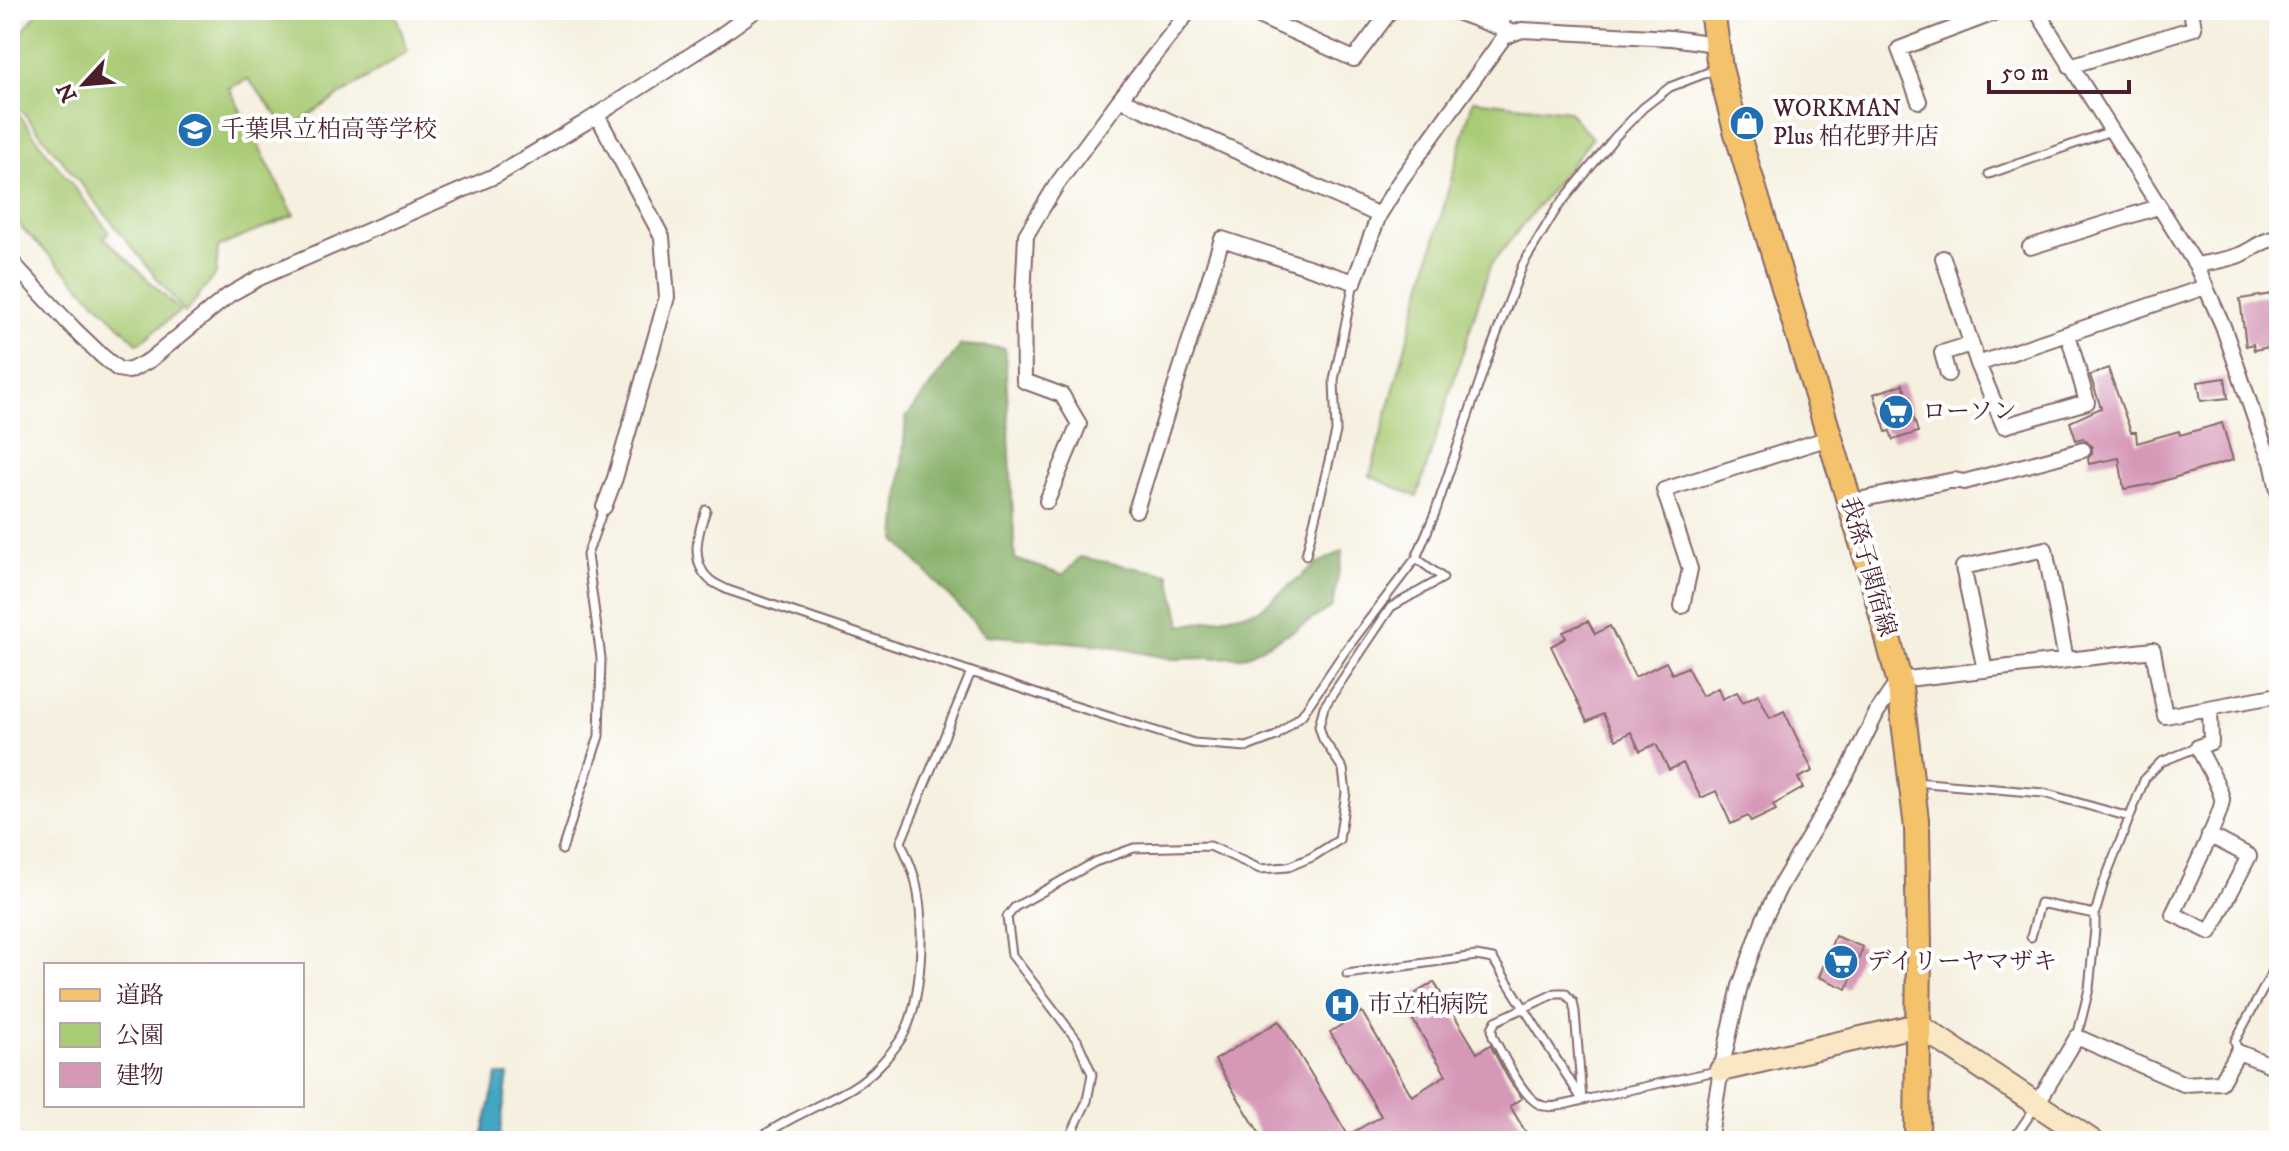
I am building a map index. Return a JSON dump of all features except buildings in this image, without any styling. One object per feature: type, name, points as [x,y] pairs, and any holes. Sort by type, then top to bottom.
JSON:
[{"type":"main road","name":"我孫子関宿線","points":[[1712,10],[1718,56],[1736,130],[1869,566],[1899,680],[1913,782],[1918,876],[1917,1141]]},
{"type":"street","points":[[10,260],[102,356],[118,369],[129,371],[150,360],[229,295],[259,278],[497,175],[597,115],[756,10]]},
{"type":"street","points":[[1047,501],[1079,424],[1062,395],[1024,381],[1026,235],[1057,184],[1190,10]]},
{"type":"street","points":[[1245,10],[1354,59],[1391,10]]},
{"type":"street","points":[[1451,10],[1507,31],[1671,38],[1718,56]]},
{"type":"street","points":[[1136,510],[1222,239],[1354,282],[1379,215],[1504,37],[1507,31],[1506,10]]},
{"type":"street","points":[[1919,101],[1899,49],[2002,10]]},
{"type":"street","points":[[2036,10],[2196,265],[2223,326],[2264,445],[2276,457],[2279,495]]},
{"type":"street","points":[[2070,66],[2194,28],[2191,10]]},
{"type":"street","points":[[1120,99],[1379,215]]},
{"type":"street","points":[[597,115],[662,237],[667,297],[604,507]]},
{"type":"street","points":[[2030,247],[2158,207]]},
{"type":"street","points":[[2196,265],[2233,257],[2259,243],[2279,238]]},
{"type":"street","points":[[1943,258],[1978,364],[2004,426],[2087,402],[2068,334]]},
{"type":"street","points":[[1978,364],[2205,287]]},
{"type":"street","points":[[1948,374],[1942,353],[1971,344]]},
{"type":"street","points":[[1682,606],[1690,569],[1664,490],[1829,438]]},
{"type":"street","points":[[1849,502],[1954,480],[1964,482],[2083,450]]},
{"type":"street","points":[[1985,670],[1963,567],[2045,549],[2066,660]]},
{"type":"street","points":[[1709,1141],[1740,986],[1763,921],[1780,886],[1848,771],[1877,712],[1899,680],[2153,650],[2165,716],[2279,695]]},
{"type":"street","points":[[2209,835],[2249,856],[2210,932],[2173,914],[2222,800],[2198,747],[2211,742],[2210,709]]},
{"type":"street","points":[[1721,1070],[1918,1025],[2092,1141]]},
{"type":"street","points":[[2037,1104],[2077,1037],[2184,1084],[2221,1082],[2238,1052],[2276,1067],[2279,1060]]},
{"type":"lane","points":[[706,510],[696,544],[699,562],[708,579],[728,590],[1194,743],[1247,747],[1276,736],[1302,715],[1345,651],[1416,558],[1435,513],[1523,264],[1557,208],[1643,108],[1718,56]]},
{"type":"lane","points":[[1989,174],[2111,131]]},
{"type":"lane","points":[[1306,555],[1336,432],[1334,380],[1354,282]]},
{"type":"lane","points":[[562,850],[599,736],[601,658],[587,555],[604,507]]},
{"type":"lane","points":[[1068,1141],[1087,1101],[1092,1074],[1077,1040],[1012,955],[1007,917],[1015,907],[1095,862],[1134,848],[1210,846],[1260,869],[1288,867],[1339,840],[1346,793],[1343,769],[1323,739],[1319,726],[1324,707],[1391,607],[1443,578],[1416,558]]},
{"type":"lane","points":[[756,1141],[769,1131],[855,1086],[878,1067],[902,1038],[913,1008],[922,931],[916,882],[901,842],[971,672]]},
{"type":"lane","points":[[2077,1037],[2089,989],[2095,914],[2103,885],[2145,778],[2161,762],[2198,747]]},
{"type":"lane","points":[[1913,782],[2044,793],[2129,817]]},
{"type":"lane","points":[[2031,937],[2040,903],[2095,914]]},
{"type":"lane","points":[[1347,974],[1476,956],[1493,959],[1582,1100]]},
{"type":"lane","points":[[2238,1052],[2235,1041],[2279,960]]},
{"type":"lane","points":[[1582,1100],[1573,1002],[1565,993],[1556,993],[1496,1021],[1492,1028],[1493,1037],[1524,1090],[1544,1106],[1582,1100],[1721,1070]]},
{"type":"lane","points":[[2012,1141],[2037,1104]]},
{"type":"green space","name":"千葉県立柏高等学校","points":[[39,10],[394,10],[408,51],[288,129],[248,79],[229,88],[294,215],[218,247],[216,274],[185,313],[10,96],[10,49]]},
{"type":"green space","points":[[1473,100],[1568,111],[1592,138],[1490,266],[1417,497],[1370,476]]},
{"type":"green space","points":[[10,102],[109,232],[104,237],[180,311],[138,344],[20,226],[10,212]]},
{"type":"green space","points":[[961,345],[1005,348],[1015,559],[1063,575],[1080,557],[1169,574],[1182,626],[1259,610],[1316,564],[1343,551],[1332,607],[1244,657],[1172,659],[1103,645],[986,635],[896,540],[906,418]]},
{"type":"water","points":[[497,1075],[508,1075],[499,1139],[523,1141],[481,1141]]},
{"type":"place","name":"WORKMAN Plus 柏花野井店","points":[[1747,123]]},
{"type":"place","name":"千葉県立柏高等学校","points":[[195,130]]},
{"type":"place","name":"ローソン","points":[[1896,412]]},
{"type":"place","name":"デイリーヤマザキ","points":[[1841,962]]},
{"type":"place","name":"市立柏病院","points":[[1342,1005]]}]
